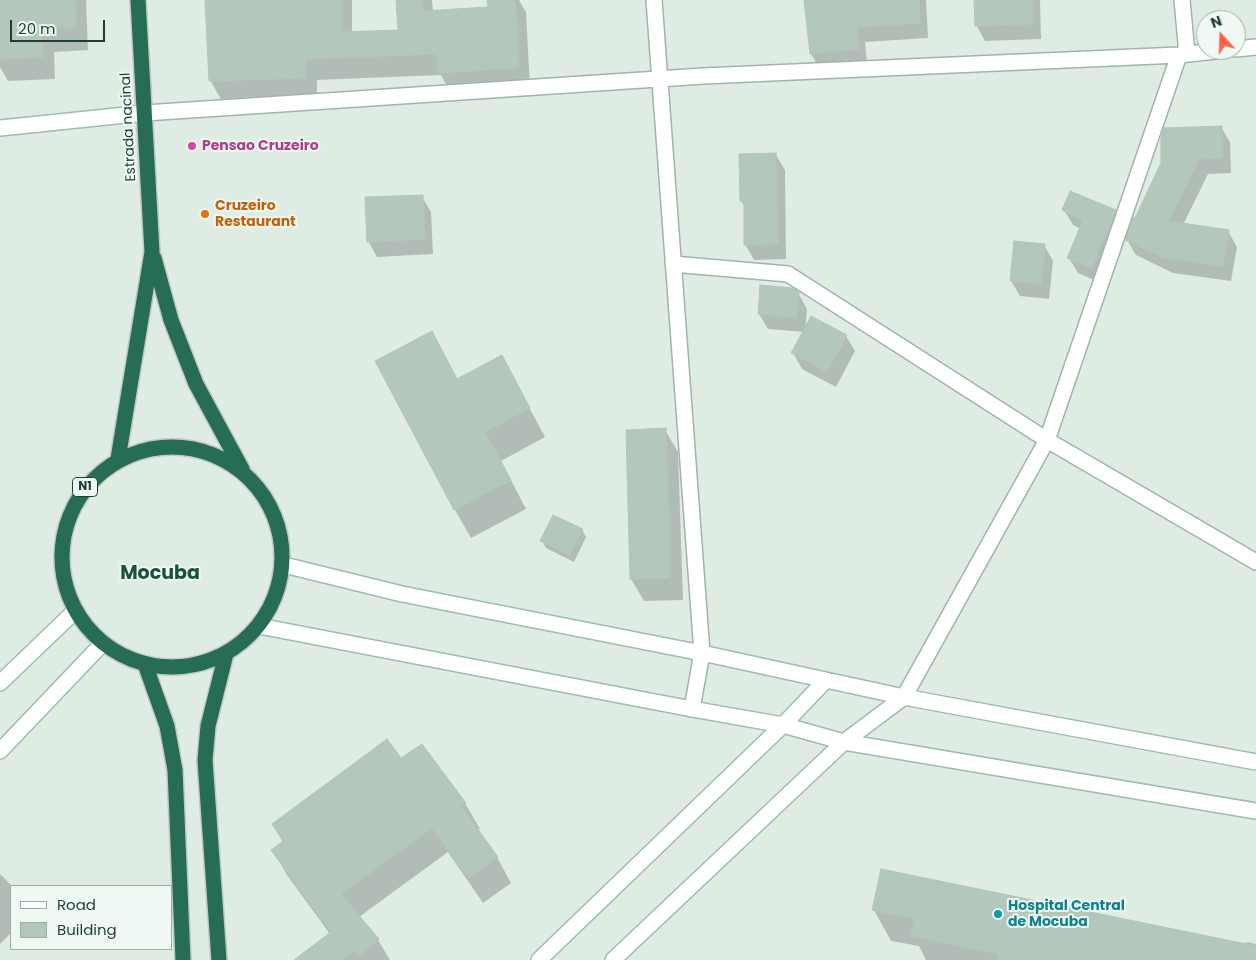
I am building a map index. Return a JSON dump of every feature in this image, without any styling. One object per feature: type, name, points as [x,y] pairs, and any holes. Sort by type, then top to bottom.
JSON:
[{"type":"highway","name":"Estrada nacinal","points":[[138,0],[152,252]]},
{"type":"highway","name":"N1","points":[[118,459],[152,252]]},
{"type":"highway","name":"N1","points":[[152,252],[172,320],[196,384],[242,469],[275,512],[284,565],[276,597],[259,626],[226,654],[200,664],[172,667],[145,664],[122,656],[103,643],[75,611],[62,569],[65,526],[85,488],[118,459],[160,446],[204,449],[242,469]]},
{"type":"highway","points":[[220,960],[205,760],[208,726],[226,654]]},
{"type":"highway","points":[[145,664],[167,726],[174,770],[183,960]]},
{"type":"street","points":[[654,0],[702,653],[692,709]]},
{"type":"street","points":[[613,960],[844,742],[904,697],[1047,440],[1183,54],[1182,0]]},
{"type":"street","points":[[0,128],[144,113],[713,75],[1196,53]]},
{"type":"street","points":[[673,264],[788,274],[1047,440],[1256,562]]},
{"type":"street","points":[[284,565],[402,594],[702,653],[904,697],[1256,762]]},
{"type":"street","points":[[0,683],[75,611]]},
{"type":"street","points":[[259,626],[782,725],[844,742],[1256,812]]},
{"type":"street","points":[[0,751],[103,643]]},
{"type":"street","points":[[539,960],[826,680]]},
{"type":"building","points":[[0,0],[75,0],[76,28],[41,29],[43,57],[0,59]]},
{"type":"building","points":[[205,0],[341,0],[341,32],[398,30],[396,0],[422,0],[423,11],[488,7],[487,0],[515,0],[519,68],[438,73],[437,54],[306,59],[306,78],[209,81]]},
{"type":"building","points":[[804,0],[919,0],[920,23],[857,27],[859,49],[810,54]]},
{"type":"building","points":[[974,0],[1032,0],[1032,24],[975,26]]},
{"type":"building","points":[[1222,126],[1223,158],[1199,159],[1169,221],[1229,230],[1223,266],[1164,258],[1125,240],[1133,217],[1135,218],[1161,163],[1161,138],[1164,128]]},
{"type":"building","points":[[776,153],[778,244],[744,245],[744,201],[740,201],[739,154]]},
{"type":"building","points":[[1070,191],[1116,210],[1092,268],[1067,258],[1083,220],[1062,210]]},
{"type":"building","points":[[423,195],[425,239],[367,242],[365,197]]},
{"type":"building","points":[[1014,241],[1045,244],[1041,284],[1010,281]]},
{"type":"building","points":[[760,285],[792,288],[799,292],[796,318],[758,314]]},
{"type":"building","points":[[811,316],[847,335],[827,372],[791,353]]},
{"type":"building","points":[[432,331],[457,379],[502,355],[530,408],[485,432],[511,480],[454,510],[375,361]]},
{"type":"building","points":[[666,428],[670,578],[630,579],[626,430]]},
{"type":"building","points":[[553,515],[583,529],[570,555],[540,541]]},
{"type":"building","points":[[387,739],[401,758],[422,744],[466,803],[461,806],[498,857],[468,878],[432,828],[341,894],[379,939],[359,956],[354,951],[342,960],[294,960],[331,932],[271,850],[283,841],[272,824]]},
{"type":"building","name":"Hospital Central de Mocuba","points":[[881,869],[1256,946],[1256,960],[998,960],[999,954],[911,936],[914,919],[872,910]]},
{"type":"place","name":"Pensao Cruzeiro","points":[[192,146]]},
{"type":"place","name":"Cruzeiro Restaurant","points":[[205,214]]},
{"type":"place","name":"Hospital Central de Mocuba","points":[[998,914]]},
{"type":"district","name":"Mocuba","points":[[160,574]]}]
